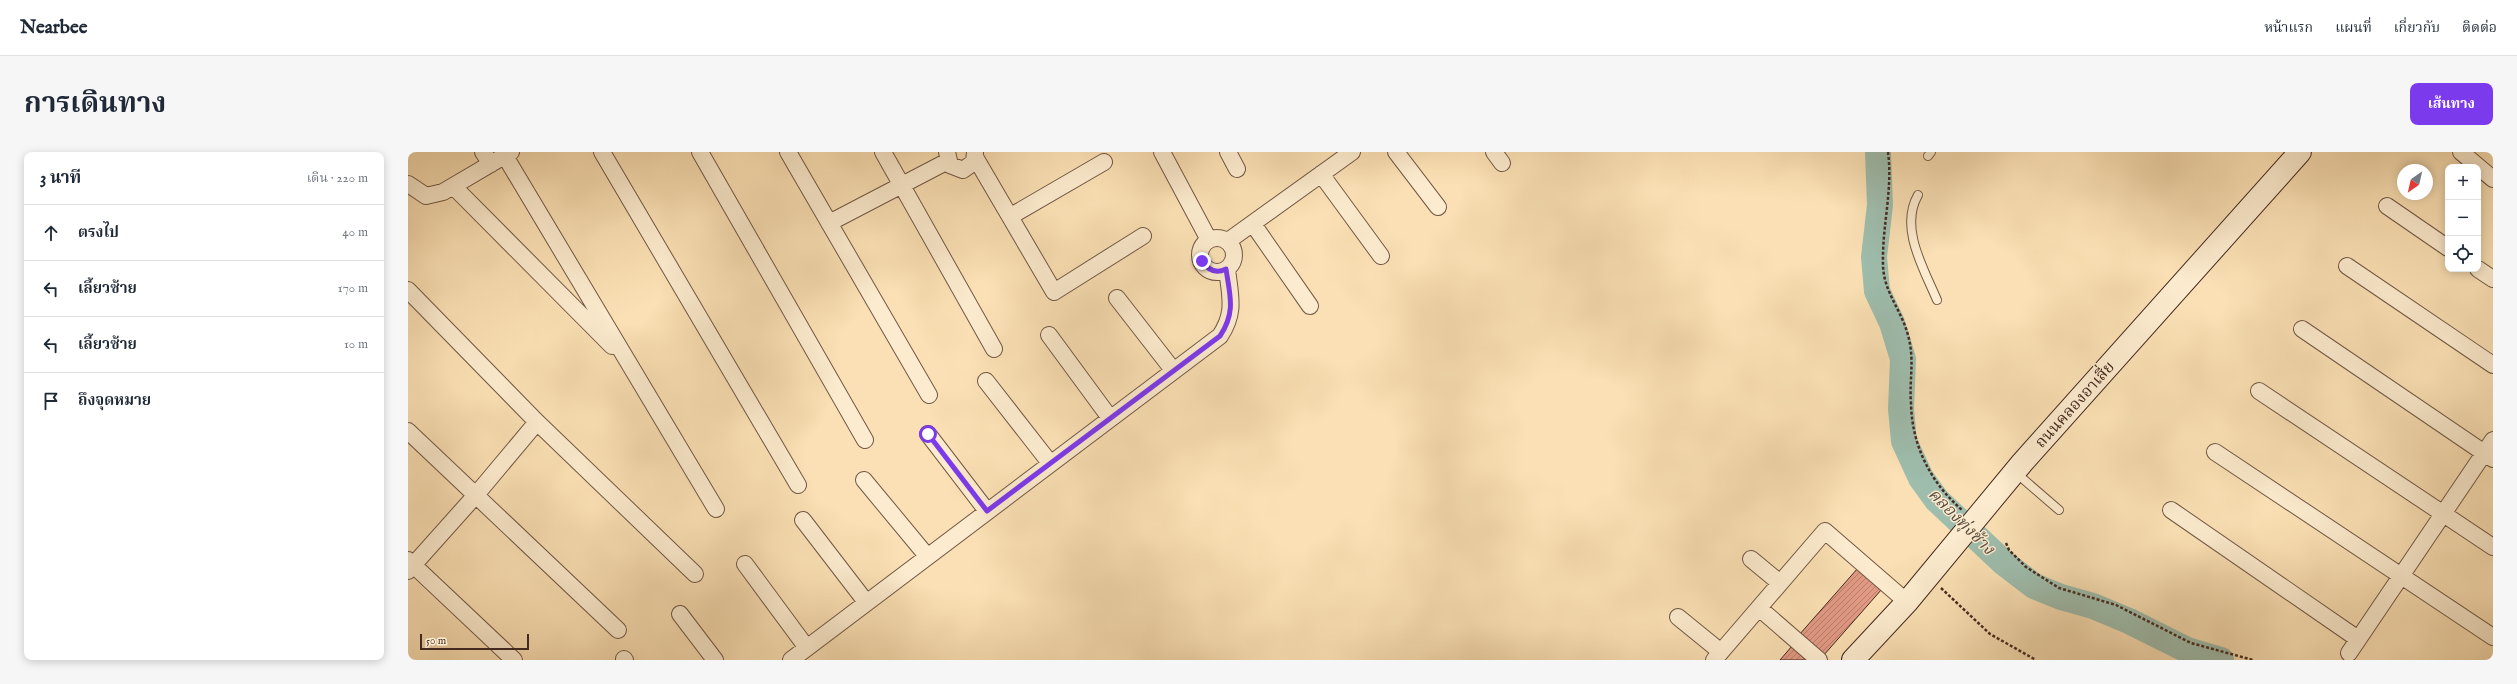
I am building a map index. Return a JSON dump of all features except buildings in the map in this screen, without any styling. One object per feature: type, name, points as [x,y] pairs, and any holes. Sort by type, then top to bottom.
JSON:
[{"type":"street","points":[[602,152],[798,485]]},
{"type":"street","points":[[700,152],[865,440]]},
{"type":"street","points":[[788,152],[929,395]]},
{"type":"street","points":[[883,152],[903,185],[994,349]]},
{"type":"street","points":[[1162,152],[1209,240]]},
{"type":"street","points":[[1228,152],[1237,169]]},
{"type":"street","points":[[1228,241],[1352,152]]},
{"type":"street","points":[[1396,152],[1438,207]]},
{"type":"street","name":"ถนนคลองอาเสี่ย","points":[[1853,660],[1907,602],[1959,540],[1971,515],[2014,472],[2300,152]]},
{"type":"street","points":[[2461,152],[2493,179]]},
{"type":"street","points":[[408,184],[426,196],[443,192],[453,186],[487,158],[508,154],[716,509]]},
{"type":"street","points":[[829,223],[903,185],[947,157],[954,168],[963,170],[971,166],[975,155]]},
{"type":"street","points":[[975,155],[1054,292],[1143,236]]},
{"type":"street","points":[[1011,216],[1104,162]]},
{"type":"street","points":[[1321,174],[1381,256]]},
{"type":"street","points":[[453,186],[630,364]]},
{"type":"street","points":[[2387,206],[2445,246]]},
{"type":"street","points":[[1253,224],[1310,306]]},
{"type":"street","points":[[1215,237],[1228,241],[1235,254],[1233,262],[1226,269],[1214,272],[1206,268],[1200,253],[1203,245],[1209,240],[1215,237]]},
{"type":"street","points":[[2347,266],[2493,366]]},
{"type":"street","points":[[791,660],[1220,336],[1230,322],[1231,303],[1226,269]]},
{"type":"street","points":[[2481,271],[2493,279]]},
{"type":"street","points":[[408,290],[537,422],[695,574]]},
{"type":"street","points":[[1117,298],[1173,370]]},
{"type":"street","points":[[2302,329],[2490,450],[2442,513],[2349,653]]},
{"type":"street","points":[[1048,335],[1110,418]]},
{"type":"street","points":[[986,381],[1050,463]]},
{"type":"street","points":[[2259,391],[2493,547]]},
{"type":"street","points":[[514,660],[410,565],[475,496],[537,422]]},
{"type":"street","points":[[408,431],[618,630]]},
{"type":"street","points":[[928,434],[987,511]]},
{"type":"street","points":[[2215,452],[2400,576],[2493,636]]},
{"type":"street","points":[[864,480],[927,556]]},
{"type":"street","points":[[2171,510],[2358,639]]},
{"type":"street","points":[[803,520],[866,602]]},
{"type":"street","points":[[1678,616],[1717,656],[1825,531],[1907,602]]},
{"type":"street","points":[[1751,559],[1780,583]]},
{"type":"street","points":[[745,564],[807,648]]},
{"type":"street","points":[[1759,608],[1819,660]]},
{"type":"street","points":[[680,614],[715,660]]},
{"type":"lane","points":[[1918,196],[1912,206],[1911,219],[1915,249],[1937,300]]},
{"type":"lane","points":[[2014,472],[2059,510]]},
{"type":"path","points":[[1888,152],[1891,173],[1884,237],[1884,279],[1892,301],[1900,312],[1911,350],[1913,368],[1910,404],[1916,438],[1926,467],[1951,499],[1971,515]]},
{"type":"path","points":[[2006,543],[2009,550],[2026,567],[2060,588],[2116,605],[2191,643],[2253,660]]},
{"type":"path","points":[[1928,576],[1990,634],[2036,660]]},
{"type":"waterway","name":"คลองทุ่งช้าง","points":[[1878,152],[1880,205],[1874,257],[1877,291],[1892,323],[1903,359],[1901,409],[1904,441],[1921,478],[1937,500],[2004,563],[2034,586],[2061,597],[2093,606],[2129,621],[2187,650],[2221,660]]},
{"type":"route","points":[[928,434],[987,511],[1220,336],[1230,322],[1231,303],[1226,269],[1214,272],[1206,268],[1202,261]]}]
